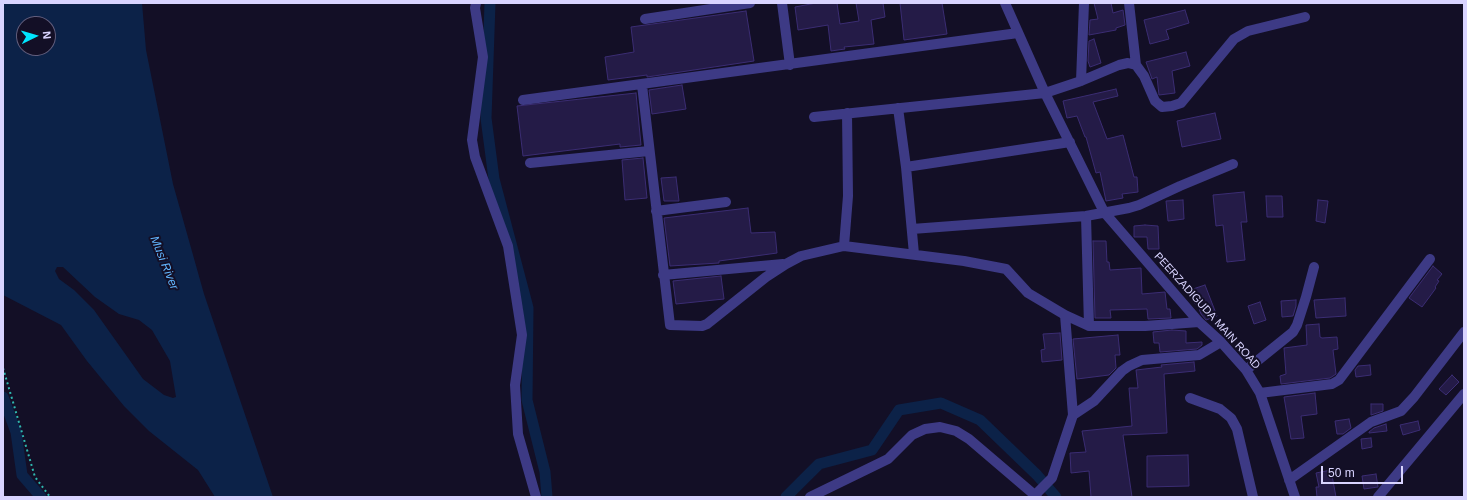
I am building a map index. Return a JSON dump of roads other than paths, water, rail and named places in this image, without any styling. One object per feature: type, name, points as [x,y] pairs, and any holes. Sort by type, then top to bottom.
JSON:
[{"type":"street","points":[[476,3],[476,14],[483,57],[472,140],[475,157],[508,246],[522,335],[515,385],[518,434],[536,497]]},
{"type":"street","points":[[645,19],[722,5],[750,3]]},
{"type":"street","points":[[782,3],[790,65]]},
{"type":"street","name":"PEERZADIGUDA MAIN ROAD","points":[[1005,3],[1045,93],[1104,212],[1199,322],[1221,342],[1246,370],[1260,393],[1295,497]]},
{"type":"street","points":[[1081,81],[1084,3]]},
{"type":"street","points":[[1129,3],[1136,65],[1144,76],[1154,101],[1162,107],[1182,103],[1234,39],[1248,31],[1305,17]]},
{"type":"street","points":[[523,100],[1018,33]]},
{"type":"street","points":[[814,117],[1045,93],[1081,81],[1119,65],[1136,65]]},
{"type":"street","points":[[642,85],[670,325],[702,326],[766,276],[786,264],[801,256],[844,246],[964,261],[1006,269],[1028,293],[1065,315],[1089,326],[1145,326],[1199,322]]},
{"type":"street","points":[[898,108],[906,167],[914,254]]},
{"type":"street","points":[[844,246],[848,196],[847,113]]},
{"type":"street","points":[[906,167],[1070,142]]},
{"type":"street","points":[[530,163],[649,151]]},
{"type":"street","points":[[912,229],[1086,216],[1139,205],[1233,164]]},
{"type":"street","points":[[656,211],[726,202]]},
{"type":"street","points":[[1086,216],[1089,326]]},
{"type":"street","points":[[1260,393],[1332,384],[1339,380],[1430,259]]},
{"type":"street","points":[[663,275],[786,264]]},
{"type":"street","points":[[1246,370],[1293,332],[1306,297],[1314,267]]},
{"type":"street","points":[[810,497],[888,460],[912,435],[925,429],[940,427],[956,431],[969,439],[1038,494],[1052,478],[1073,416],[1065,315]]},
{"type":"street","points":[[1289,480],[1371,422],[1401,411],[1414,397],[1464,332]]},
{"type":"street","points":[[1073,416],[1094,400],[1122,371],[1129,366],[1142,360],[1199,355],[1221,342]]},
{"type":"street","points":[[1378,497],[1464,394]]},
{"type":"street","points":[[1190,398],[1220,408],[1231,418],[1237,430],[1253,497]]},
{"type":"water","name":"Musi River","points":[[3,3],[142,3],[146,50],[173,184],[204,294],[273,497],[215,497],[198,470],[149,431],[124,406],[87,361],[61,325],[3,295]],"holes":[[[57,267],[63,267],[95,297],[119,314],[139,320],[152,330],[170,361],[176,397],[173,398],[164,395],[143,379],[94,310],[74,290],[59,279],[55,271]]]},
{"type":"waterway","points":[[490,3],[486,118],[494,179],[528,308],[527,400],[545,472],[547,497]]},
{"type":"waterway","points":[[3,397],[16,432],[22,475],[41,497]]},
{"type":"waterway","points":[[786,497],[819,464],[872,450],[899,410],[941,403],[980,420],[1037,475],[1056,497]]}]
